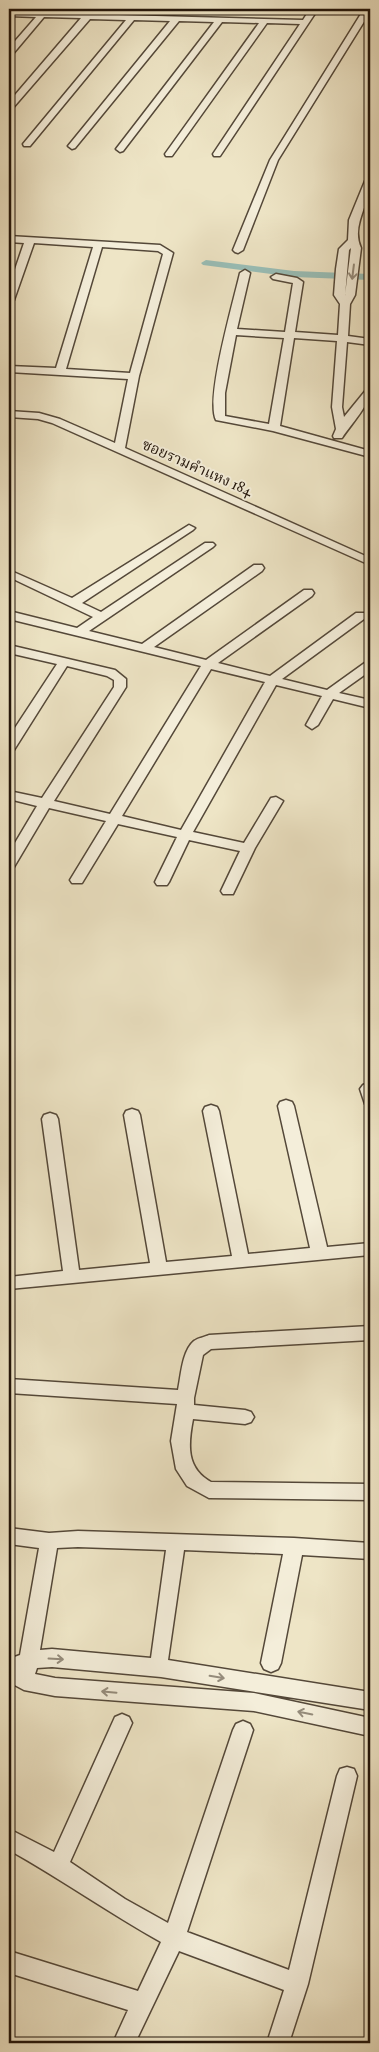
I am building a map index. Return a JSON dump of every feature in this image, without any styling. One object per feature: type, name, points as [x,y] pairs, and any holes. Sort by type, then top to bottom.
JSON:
[{"type":"street","points":[[108,18],[114,9]]},
{"type":"street","points":[[217,154],[314,9]]},
{"type":"street","points":[[238,250],[274,160],[368,9]]},
{"type":"street","points":[[9,14],[42,15],[62,13],[86,18],[306,22]]},
{"type":"street","points":[[9,54],[42,15]]},
{"type":"street","points":[[9,106],[86,18]]},
{"type":"street","points":[[27,144],[131,18]]},
{"type":"street","points":[[72,146],[176,19]]},
{"type":"street","points":[[120,149],[220,20]]},
{"type":"street","points":[[169,154],[265,21]]},
{"type":"street","points":[[344,298],[354,245],[354,220],[370,181]]},
{"type":"street","points":[[9,239],[160,248],[168,252],[134,376],[118,449]]},
{"type":"street","points":[[9,300],[30,240]]},
{"type":"street","points":[[60,372],[98,244]]},
{"type":"street","points":[[341,429],[337,407],[343,338],[344,248],[354,245]]},
{"type":"street","points":[[245,273],[220,390],[218,414],[220,418],[274,428],[370,454]]},
{"type":"street","points":[[274,428],[298,282],[276,277]]},
{"type":"street","points":[[233,332],[343,338],[370,342]]},
{"type":"street","points":[[9,369],[134,376]]},
{"type":"street","points":[[335,445],[341,429],[354,415],[370,392]]},
{"type":"street","name":"ซอยรามคำแหง 184","points":[[9,414],[39,416],[56,421],[370,562]]},
{"type":"street","points":[[73,604],[189,528]]},
{"type":"street","points":[[79,632],[208,545]]},
{"type":"street","points":[[144,648],[258,568]]},
{"type":"street","points":[[9,573],[102,617]]},
{"type":"street","points":[[78,880],[208,664],[308,593]]},
{"type":"street","points":[[9,629],[13,616],[370,704]]},
{"type":"street","points":[[162,882],[185,835],[272,680],[360,616]]},
{"type":"street","points":[[9,649],[112,673],[120,679],[120,688],[45,804],[9,864]]},
{"type":"street","points":[[9,746],[64,662]]},
{"type":"street","points":[[312,725],[329,694],[370,665]]},
{"type":"street","points":[[9,795],[248,848]]},
{"type":"street","points":[[228,891],[248,848],[276,800]]},
{"type":"street","points":[[286,1106],[320,1254]]},
{"type":"street","points":[[211,1111],[241,1261]]},
{"type":"street","points":[[132,1115],[159,1269]]},
{"type":"street","points":[[50,1119],[72,1277]]},
{"type":"street","points":[[9,1283],[370,1249]]},
{"type":"street","points":[[370,1333],[209,1342],[200,1346],[195,1353],[180,1441],[185,1469],[193,1481],[209,1490],[370,1492]]},
{"type":"street","points":[[9,1386],[90,1390],[186,1405],[245,1417]]},
{"type":"street","points":[[9,1536],[49,1541],[78,1540],[294,1546],[370,1551]]},
{"type":"street","points":[[29,1660],[52,1658],[154,1662],[161,1668],[366,1700],[362,1725],[254,1702],[55,1687],[14,1674],[29,1660],[49,1541]]},
{"type":"street","points":[[144,1695],[154,1662],[176,1543]]},
{"type":"street","points":[[271,1663],[294,1546]]},
{"type":"street","points":[[58,1866],[122,1723]]},
{"type":"street","points":[[124,2043],[174,1938],[243,1730]]},
{"type":"street","points":[[278,2043],[297,1984],[347,1776]]},
{"type":"street","points":[[9,1840],[58,1866],[118,1906],[174,1938],[297,1984]]},
{"type":"street","points":[[9,1964],[142,2004]]},
{"type":"waterway","points":[[206,263],[294,274],[370,277]]}]
